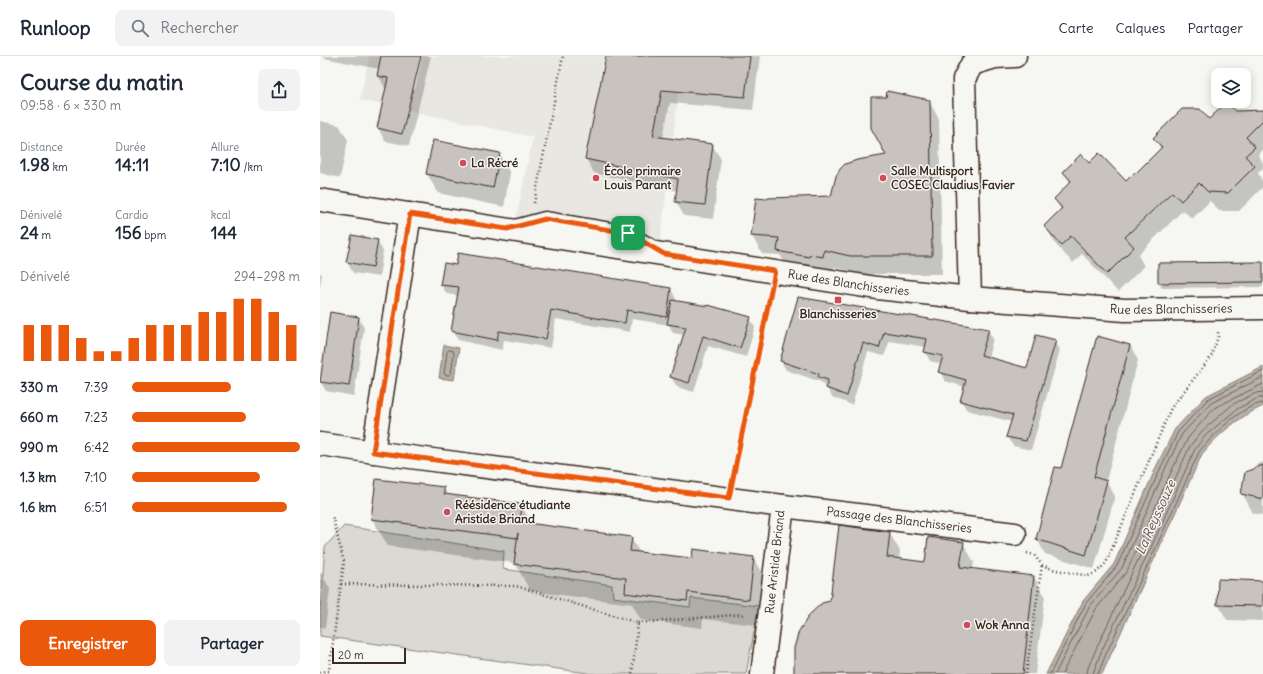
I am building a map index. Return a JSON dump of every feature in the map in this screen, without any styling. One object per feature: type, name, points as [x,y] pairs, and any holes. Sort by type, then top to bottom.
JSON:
[{"type":"street","points":[[970,298],[964,79],[972,64],[995,57],[1015,56]]},
{"type":"street","name":"Rue des Blanchisseries","points":[[320,200],[877,288],[970,298],[1125,310],[1263,308]]},
{"type":"street","points":[[373,452],[410,214]]},
{"type":"street","name":"Rue Aristide Briand","points":[[320,444],[783,506],[762,674]]},
{"type":"street","name":"Passage des Blanchisseries","points":[[783,506],[1015,534]]},
{"type":"path","points":[[534,204],[563,56]]},
{"type":"path","points":[[729,498],[775,271]]},
{"type":"path","points":[[1015,534],[1012,551],[1034,555],[1042,565],[1052,569],[1088,576],[1097,572],[1106,563],[1171,408],[1211,357],[1218,337],[1220,308]]},
{"type":"path","points":[[320,672],[329,671],[344,562],[332,515]]},
{"type":"path","points":[[1026,674],[1042,565]]},
{"type":"path","points":[[341,584],[516,586],[638,623],[770,612]]},
{"type":"path","points":[[632,674],[638,623]]},
{"type":"shaded area","name":"École primaire Louis Parant","points":[[369,56],[683,56],[660,244],[516,219],[533,137],[360,100]]},
{"type":"shaded area","points":[[344,526],[504,551],[503,569],[612,585],[613,597],[690,607],[691,598],[759,606],[746,674],[595,674],[320,636],[320,610],[325,547]]},
{"type":"water","points":[[444,345],[459,348],[454,380],[439,378]]},
{"type":"water","name":"La Reyssouze","points":[[1263,367],[1263,406],[1245,416],[1230,427],[1215,439],[1202,454],[1102,674],[1046,674],[1083,601],[1114,564],[1158,463],[1175,429],[1206,396]]},
{"type":"building","points":[[381,56],[421,56],[402,134],[377,128],[388,78],[377,76]]},
{"type":"building","points":[[606,56],[750,56],[745,97],[662,90],[653,136],[713,144],[705,205],[675,202],[678,179],[585,159]]},
{"type":"building","name":"Salle Multisport COSEC Claudius Favier","points":[[887,91],[930,100],[932,256],[850,256],[824,250],[823,257],[810,255],[809,257],[777,251],[779,238],[751,236],[756,198],[767,199],[831,196],[836,176],[845,164],[857,160],[886,155],[871,128],[871,97],[886,97]]},
{"type":"building","points":[[1221,108],[1232,108],[1235,111],[1263,110],[1263,120],[1246,137],[1255,147],[1245,156],[1255,166],[1228,193],[1208,192],[1199,183],[1181,201],[1172,192],[1125,237],[1134,247],[1107,274],[1071,236],[1061,245],[1044,226],[1062,208],[1054,199],[1071,181],[1063,172],[1081,154],[1089,163],[1099,153],[1126,181],[1162,147],[1153,138],[1182,109],[1200,109],[1209,119]]},
{"type":"building","name":"La Récré","points":[[433,140],[500,153],[493,188],[426,174]]},
{"type":"building","points":[[352,235],[378,240],[373,267],[346,262]]},
{"type":"building","points":[[458,253],[671,288],[667,317],[627,310],[625,323],[551,310],[546,339],[499,331],[497,340],[451,331],[459,287],[440,285],[444,263],[456,265]]},
{"type":"building","points":[[1263,262],[1263,282],[1158,283],[1158,263]]},
{"type":"building","points":[[798,297],[989,329],[981,355],[1027,368],[1036,335],[1056,340],[1026,441],[1006,437],[1013,415],[960,401],[966,380],[938,372],[943,356],[924,352],[927,339],[884,332],[879,348],[863,343],[847,396],[826,388],[828,380],[818,377],[819,374],[780,361]]},
{"type":"building","points":[[672,300],[708,305],[751,317],[740,348],[703,336],[689,383],[670,377],[686,327],[667,324]]},
{"type":"building","points":[[330,312],[359,317],[349,386],[320,382]]},
{"type":"building","points":[[1097,336],[1130,345],[1094,477],[1107,481],[1086,555],[1036,539],[1055,467],[1061,468]]},
{"type":"building","points":[[1263,465],[1263,499],[1241,494],[1245,472]]},
{"type":"building","points":[[376,479],[444,487],[444,494],[522,504],[520,522],[632,537],[630,551],[692,558],[693,549],[754,557],[749,600],[688,592],[687,601],[625,593],[626,578],[514,564],[518,533],[517,538],[371,519]]},
{"type":"building","points":[[839,525],[890,532],[887,557],[925,562],[928,537],[964,542],[960,567],[1034,576],[1023,674],[794,674],[794,648],[799,631],[810,614],[822,603],[830,601]]},
{"type":"building","points":[[1218,579],[1263,581],[1263,606],[1217,605]]},
{"type":"place","name":"La Récré","points":[[463,163]]},
{"type":"place","name":"École primaire Louis Parant","points":[[596,178]]},
{"type":"place","name":"Salle Multisport COSEC Claudius Favier","points":[[883,178]]},
{"type":"place","name":"Blanchisseries","points":[[838,300]]},
{"type":"place","name":"Réésidence étudiante Aristide Briand","points":[[447,512]]},
{"type":"place","name":"Wok Anna","points":[[967,625]]},
{"type":"route","points":[[410,214],[507,229],[545,219],[628,233],[664,254],[775,271],[729,498],[373,452],[410,214]]}]
